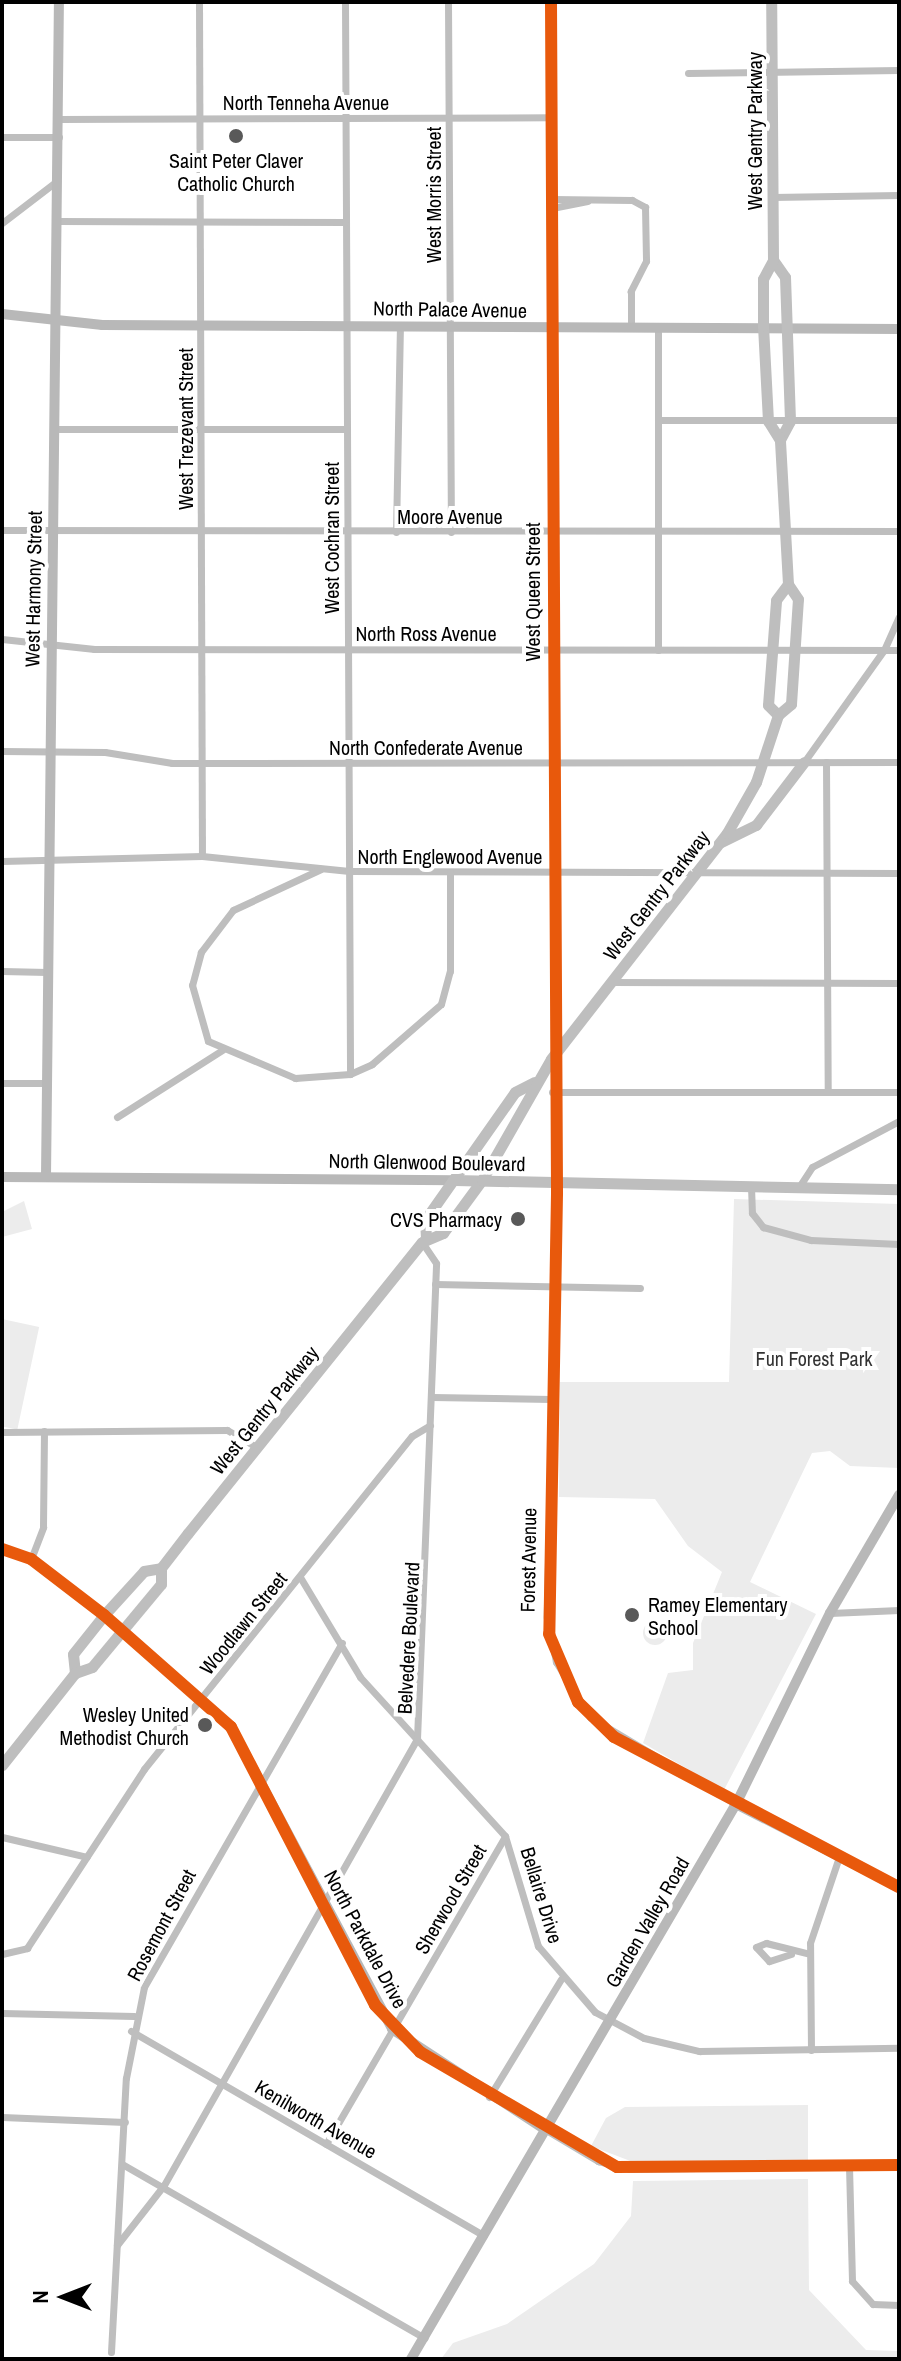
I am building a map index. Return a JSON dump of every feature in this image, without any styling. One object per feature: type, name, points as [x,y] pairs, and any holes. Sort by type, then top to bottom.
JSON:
[{"type":"main road","name":"West Gentry Parkway","points":[[2,1765],[75,1673],[92,1667],[161,1584],[161,1568],[424,1240],[443,1233],[532,1104],[535,1082],[551,1059],[720,842],[764,762],[778,715],[791,704],[798,649],[798,599],[788,584],[780,440],[768,421],[763,326],[763,279],[773,260],[771,2]]},
{"type":"main road","name":"West Gentry Parkway","points":[[773,260],[785,277],[790,421]]},
{"type":"main road","points":[[780,440],[790,421]]},
{"type":"main road","name":"West Gentry Parkway","points":[[778,715],[768,705],[775,649],[776,600],[788,584]]},
{"type":"main road","points":[[720,842],[756,825],[804,762]]},
{"type":"main road","name":"West Gentry Parkway","points":[[424,1240],[425,1220],[515,1092],[535,1082]]},
{"type":"main road","name":"North Glenwood Boulevard","points":[[455,1180],[899,1189]]},
{"type":"main road","name":"West Gentry Parkway","points":[[75,1673],[73,1654],[104,1615],[144,1571],[161,1568]]},
{"type":"street","name":"West Harmony Street","points":[[46,1177],[47,861],[59,179],[59,2]]},
{"type":"street","name":"West Trezevant Street","points":[[199,2],[202,856]]},
{"type":"street","name":"West Cochran Street","points":[[345,2],[350,1074]]},
{"type":"street","name":"West Morris Street","points":[[448,2],[451,532]]},
{"type":"street","name":"West Queen Street","points":[[551,2],[551,1059],[555,1182]]},
{"type":"street","points":[[688,73],[899,70]]},
{"type":"street","name":"North Tenneha Avenue","points":[[59,119],[552,117]]},
{"type":"street","points":[[2,137],[59,137]]},
{"type":"street","points":[[2,223],[59,179]]},
{"type":"street","points":[[772,197],[899,195]]},
{"type":"street","points":[[552,203],[587,201],[645,207],[646,261],[632,285],[631,326]]},
{"type":"street","points":[[58,221],[345,222]]},
{"type":"street","name":"North Palace Avenue","points":[[2,314],[200,326],[785,326],[899,329]]},
{"type":"street","points":[[396,532],[400,326]]},
{"type":"street","points":[[658,327],[658,650]]},
{"type":"street","points":[[658,420],[899,420]]},
{"type":"street","points":[[55,429],[347,429]]},
{"type":"street","name":"Moore Avenue","points":[[2,530],[899,531]]},
{"type":"street","points":[[804,762],[884,650],[899,617]]},
{"type":"street","name":"North Ross Avenue","points":[[2,639],[200,648],[899,650]]},
{"type":"street","name":"North Confederate Avenue","points":[[2,751],[49,751],[200,763],[899,762]]},
{"type":"street","points":[[826,762],[828,1091]]},
{"type":"street","name":"North Englewood Avenue","points":[[2,861],[202,856],[267,857],[321,869],[349,871],[899,873]]},
{"type":"street","points":[[321,869],[247,900],[201,952],[192,985],[195,1015],[208,1041],[222,1050],[295,1078],[350,1074],[401,1045],[441,1004],[450,971],[450,872]]},
{"type":"street","points":[[2,971],[47,972]]},
{"type":"street","points":[[612,982],[899,983]]},
{"type":"street","points":[[117,1117],[222,1050]]},
{"type":"street","points":[[2,1083],[47,1083]]},
{"type":"street","points":[[552,1092],[899,1092]]},
{"type":"street","points":[[799,1187],[812,1167],[899,1121]]},
{"type":"street","name":"North Glenwood Boulevard","points":[[2,1177],[455,1180]]},
{"type":"street","name":"Forest Avenue","points":[[555,1182],[547,1617],[563,1679],[614,1737],[838,1860],[899,1887]]},
{"type":"street","points":[[751,1186],[752,1213],[763,1227],[811,1240],[899,1244]]},
{"type":"street","name":"Belvedere Boulevard","points":[[117,2245],[164,2185],[325,1907],[417,1739],[435,1284],[435,1258],[424,1240]]},
{"type":"street","points":[[435,1284],[640,1288]]},
{"type":"street","points":[[432,1397],[551,1399]]},
{"type":"street","name":"Woodlawn Street","points":[[2,1954],[27,1948],[87,1857],[203,1697],[412,1436],[430,1425]]},
{"type":"street","points":[[2,1432],[227,1430],[257,1447]]},
{"type":"street","points":[[31,1559],[43,1527],[44,1431]]},
{"type":"street","name":"Garden Valley Road","points":[[411,2359],[736,1804],[830,1613],[899,1495]]},
{"type":"street","name":"North Parkdale Drive","points":[[2,1549],[31,1559],[104,1615],[203,1697],[231,1727],[392,2029],[488,2098],[617,2167],[899,2165]]},
{"type":"street","name":"Bellaire Drive","points":[[300,1577],[360,1677],[505,1836],[538,1946],[561,1979],[610,2022],[699,2051],[899,2048]]},
{"type":"street","points":[[830,1613],[899,1610]]},
{"type":"street","name":"Rosemont Street","points":[[111,2352],[134,2016],[155,1963],[342,1643]]},
{"type":"street","name":"Sherwood Street","points":[[326,2144],[505,1836]]},
{"type":"street","points":[[2,1837],[87,1857]]},
{"type":"street","points":[[811,2050],[810,1954],[838,1860]]},
{"type":"street","points":[[791,1954],[810,1954]]},
{"type":"street","points":[[488,2098],[561,1979]]},
{"type":"street","points":[[2,2013],[134,2016]]},
{"type":"street","name":"Kenilworth Avenue","points":[[131,2031],[484,2236]]},
{"type":"street","points":[[2,2117],[125,2122]]},
{"type":"street","points":[[122,2164],[164,2185],[424,2338]]},
{"type":"street","points":[[849,2166],[852,2281],[873,2304],[899,2305]]},
{"type":"green space","name":"Fun Forest Park","points":[[734,1199],[899,1204],[899,1468],[850,1466],[830,1451],[812,1453],[750,1582],[816,1614],[724,1790],[643,1743],[668,1673],[693,1670],[693,1643],[722,1572],[688,1546],[655,1499],[559,1497],[560,1382],[729,1382]]},
{"type":"green space","points":[[24,1201],[32,1229],[2,1237],[2,1212]]},
{"type":"green space","points":[[2,1319],[39,1327],[17,1430],[2,1426]]},
{"type":"green space","points":[[655,1621],[664,1624],[667,1633],[664,1642],[655,1645],[646,1642],[643,1633],[646,1624]]},
{"type":"green space","points":[[808,2105],[808,2161],[633,2162],[591,2146],[606,2118],[625,2107]]},
{"type":"green space","points":[[808,2179],[809,2290],[866,2350],[899,2351],[899,2359],[441,2359],[453,2343],[507,2324],[594,2264],[631,2216],[633,2181]]},
{"type":"cycle path","points":[[551,2],[557,1194],[549,1634],[578,1702],[614,1737],[899,1887]]},
{"type":"cycle path","points":[[2,1549],[31,1559],[104,1615],[231,1727],[375,2005],[420,2052],[617,2167],[899,2165]]},
{"type":"place","name":"Saint Peter Claver Catholic Church","points":[[236,136]]},
{"type":"place","name":"CVS Pharmacy","points":[[518,1219]]},
{"type":"place","name":"Ramey Elementary School","points":[[632,1615]]},
{"type":"place","name":"Wesley United Methodist Church","points":[[205,1725]]}]
